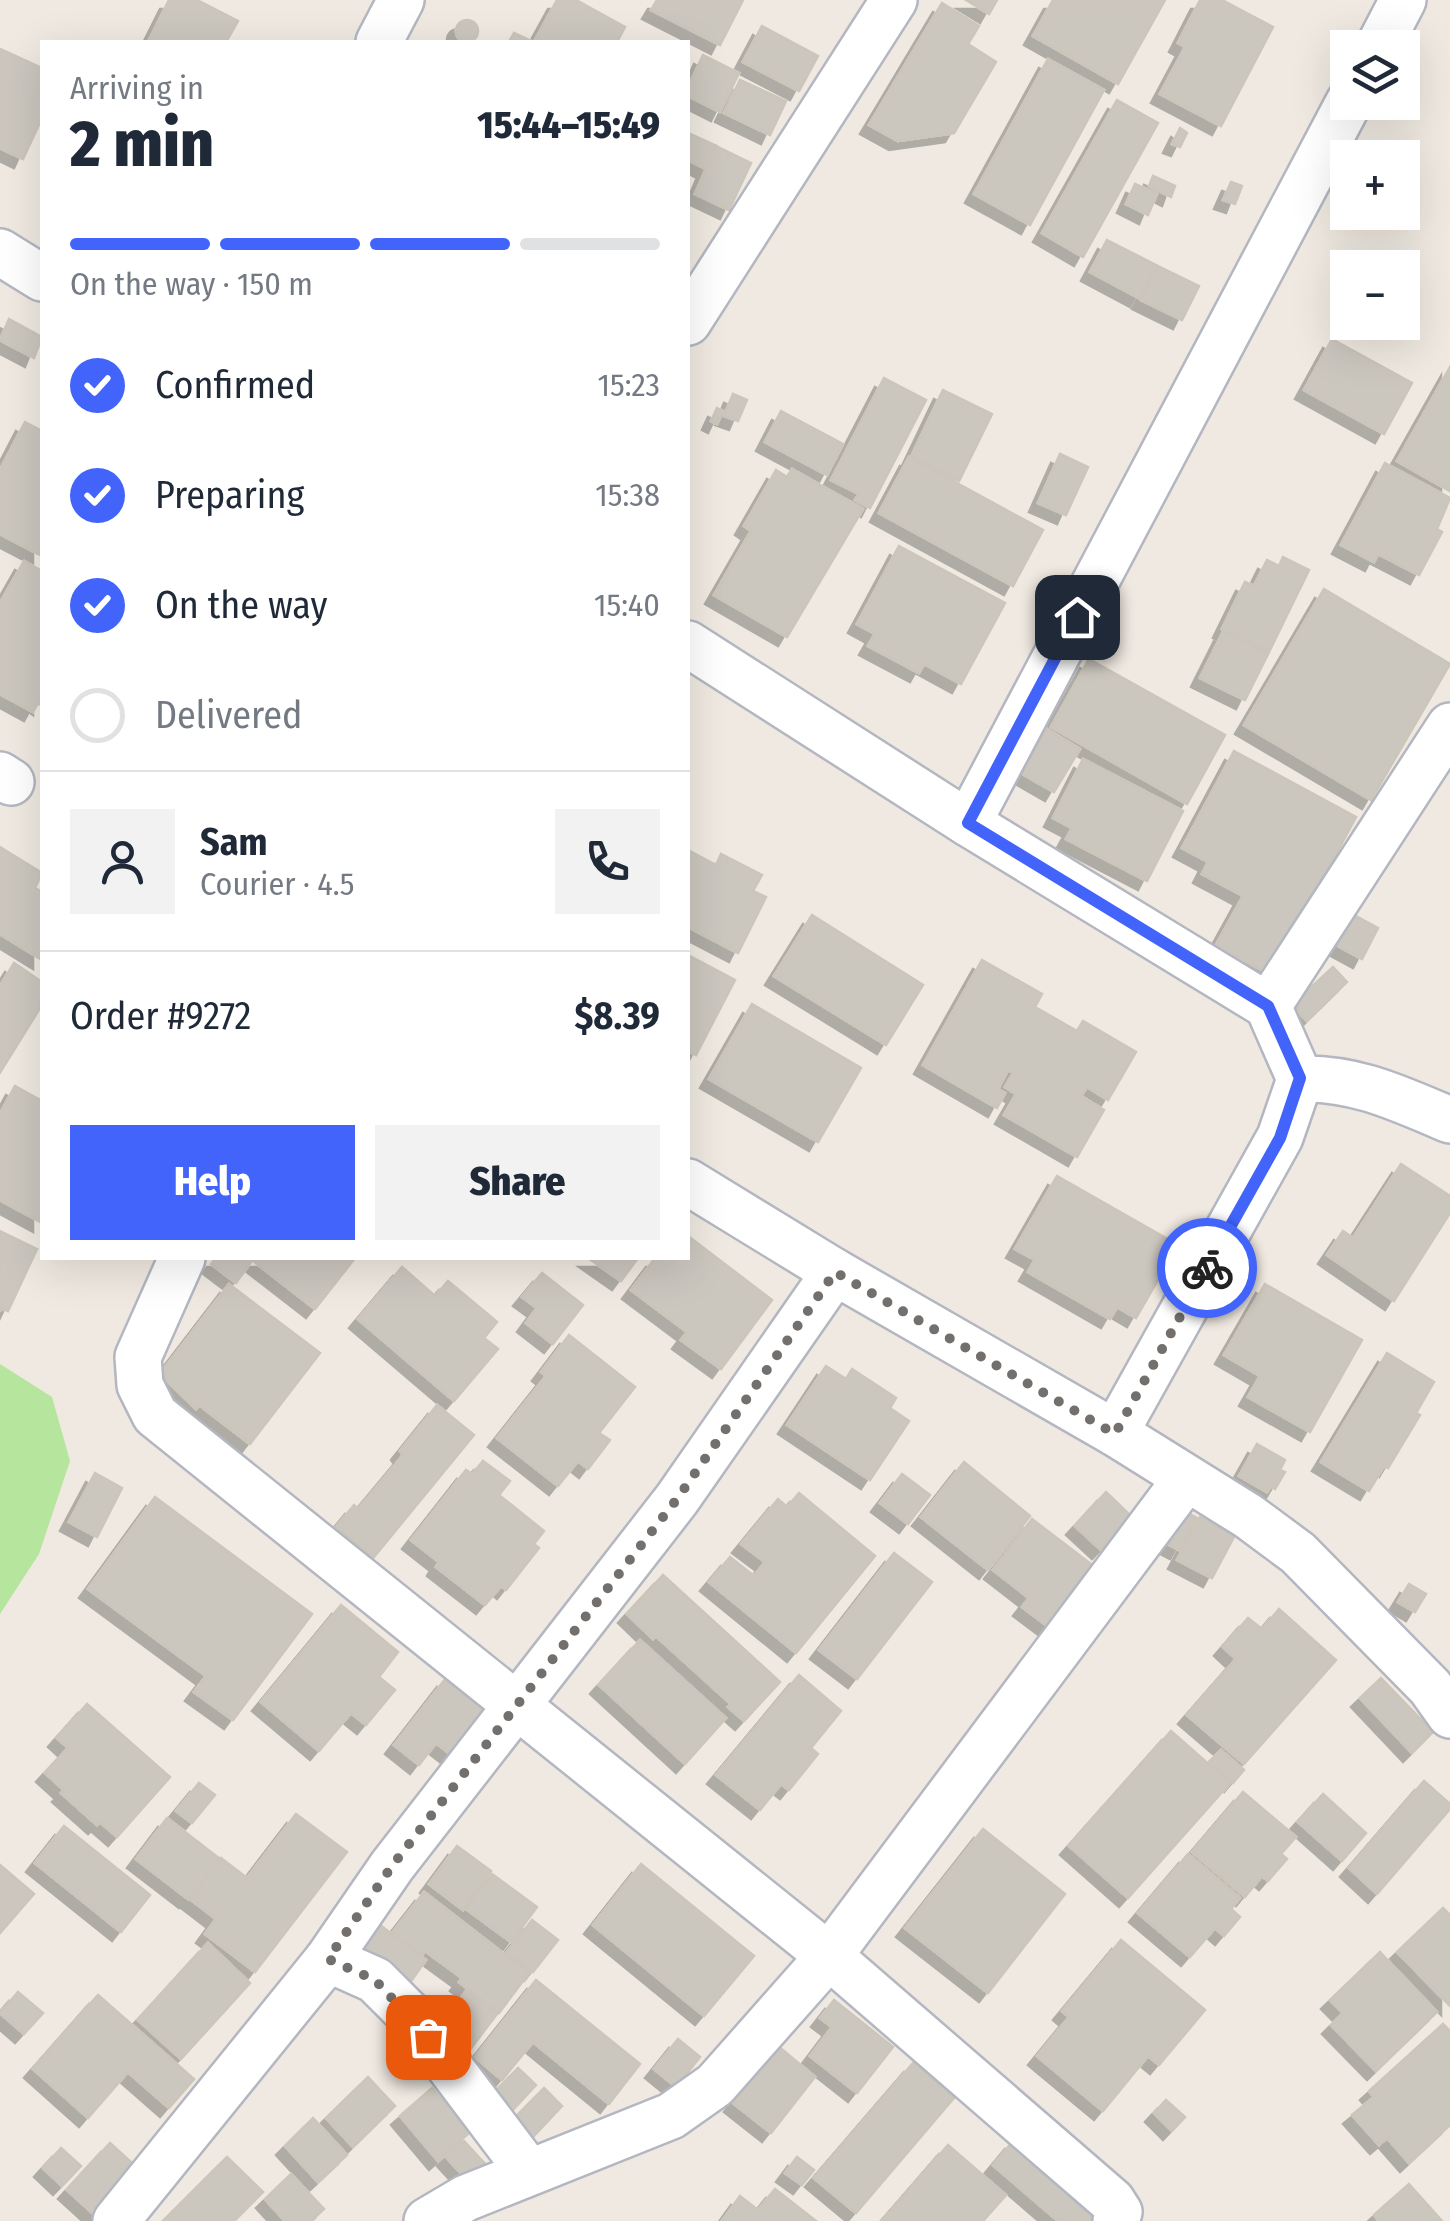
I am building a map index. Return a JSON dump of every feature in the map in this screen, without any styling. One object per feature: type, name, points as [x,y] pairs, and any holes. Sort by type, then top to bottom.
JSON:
[{"type":"street","points":[[380,40],[402,0]]},
{"type":"street","points":[[690,319],[894,0]]},
{"type":"street","points":[[1388,30],[1404,0]]},
{"type":"street","points":[[968,823],[1339,120]]},
{"type":"street","points":[[0,252],[40,277]]},
{"type":"street","points":[[690,645],[968,823],[1268,1006],[1300,1078],[1280,1138],[1115,1434]]},
{"type":"street","points":[[1268,1006],[1450,726]]},
{"type":"street","points":[[1300,1078],[1330,1078],[1373,1088],[1450,1120]]},
{"type":"street","points":[[690,1183],[1248,1516],[1298,1553],[1430,1687],[1450,1715]]},
{"type":"street","points":[[181,1260],[138,1357],[140,1385],[155,1415],[829,1956],[1112,2202],[1119,2212],[1116,2221]]},
{"type":"street","points":[[116,2221],[328,1959],[392,1866],[677,1499],[835,1272]]},
{"type":"street","points":[[427,2221],[466,2198],[670,2116],[715,2085],[829,1956],[1186,1479]]},
{"type":"street","points":[[328,1959],[375,1980],[412,2017],[529,2172]]},
{"type":"green space","points":[[0,1364],[52,1397],[70,1461],[39,1554],[0,1614]]},
{"type":"building","points":[[169,0],[197,0],[238,21],[227,40],[149,40]]},
{"type":"building","points":[[557,0],[576,0],[625,27],[618,40],[535,40]]},
{"type":"building","points":[[657,0],[743,0],[720,45],[651,10]]},
{"type":"building","points":[[966,0],[997,0],[989,14]]},
{"type":"building","points":[[1053,0],[1165,0],[1118,84],[1033,36]]},
{"type":"building","points":[[1200,0],[1222,0],[1273,27],[1221,126],[1160,94],[1185,47],[1178,43]]},
{"type":"building","points":[[942,3],[979,26],[968,44],[996,62],[954,133],[898,141],[869,125]]},
{"type":"building","points":[[467,20],[477,27],[475,39],[459,39],[459,23]]},
{"type":"building","points":[[762,26],[818,56],[799,91],[743,62]]},
{"type":"building","points":[[514,33],[529,40],[510,40]]},
{"type":"building","points":[[0,49],[40,67],[40,122],[23,159],[0,148]]},
{"type":"building","points":[[703,55],[739,73],[720,112],[690,97],[690,84]]},
{"type":"building","points":[[1048,59],[1104,90],[1030,225],[974,194]]},
{"type":"building","points":[[740,80],[786,101],[770,135],[724,113]]},
{"type":"building","points":[[1117,100],[1158,123],[1083,257],[1042,233]]},
{"type":"building","points":[[1180,128],[1187,133],[1180,147],[1172,144]]},
{"type":"building","points":[[690,134],[717,146],[706,169],[690,161]]},
{"type":"building","points":[[716,146],[751,163],[729,210],[695,194]]},
{"type":"building","points":[[1153,176],[1175,186],[1171,197],[1149,186]]},
{"type":"building","points":[[1231,182],[1242,186],[1235,204],[1223,200]]},
{"type":"building","points":[[1135,184],[1157,194],[1148,215],[1126,204]]},
{"type":"building","points":[[1107,240],[1156,265],[1139,298],[1090,272]]},
{"type":"building","points":[[1158,266],[1199,286],[1182,320],[1141,300]]},
{"type":"building","points":[[9,319],[40,336],[34,358],[0,340]]},
{"type":"building","points":[[1331,340],[1412,383],[1384,434],[1304,390]]},
{"type":"building","points":[[1450,367],[1450,491],[1397,461]]},
{"type":"building","points":[[884,378],[926,400],[870,508],[855,500],[859,494],[831,480]]},
{"type":"building","points":[[943,390],[992,414],[959,481],[911,457]]},
{"type":"building","points":[[733,394],[747,400],[738,421],[724,416]]},
{"type":"building","points":[[717,408],[723,411],[717,424],[711,421]]},
{"type":"building","points":[[781,411],[843,444],[827,475],[765,442]]},
{"type":"building","points":[[25,422],[40,430],[40,555],[0,534],[0,470]]},
{"type":"building","points":[[1060,454],[1088,467],[1066,515],[1038,503]]},
{"type":"building","points":[[909,457],[1043,530],[1013,586],[879,513]]},
{"type":"building","points":[[1385,463],[1450,498],[1437,529],[1442,532],[1419,575],[1378,554],[1374,562],[1341,545]]},
{"type":"building","points":[[792,469],[863,509],[787,637],[714,595],[751,531],[744,526],[776,470],[787,477]]},
{"type":"building","points":[[899,546],[1005,603],[961,684],[924,664],[919,673],[868,646],[875,634],[857,624]]},
{"type":"building","points":[[1283,557],[1309,570],[1269,652],[1222,629],[1245,582],[1254,586],[1267,560],[1279,566]]},
{"type":"building","points":[[24,561],[40,570],[40,704],[33,712],[0,694],[0,603]]},
{"type":"building","points":[[1324,589],[1450,664],[1371,800],[1244,725]]},
{"type":"building","points":[[1223,632],[1268,654],[1245,700],[1200,678]]},
{"type":"building","points":[[1089,659],[1225,735],[1187,804],[1051,727]]},
{"type":"building","points":[[1047,729],[1080,749],[1054,792],[1021,773]]},
{"type":"building","points":[[1234,751],[1356,817],[1271,975],[1216,945],[1243,896],[1202,874],[1208,862],[1182,848]]},
{"type":"building","points":[[1083,759],[1183,811],[1147,881],[1066,839],[1072,828],[1053,818]]},
{"type":"building","points":[[0,847],[40,872],[35,888],[40,891],[40,959],[0,934]]},
{"type":"building","points":[[690,851],[716,865],[721,854],[762,875],[753,891],[766,897],[738,953],[690,928]]},
{"type":"building","points":[[812,915],[923,985],[886,1045],[774,976]]},
{"type":"building","points":[[1354,915],[1378,928],[1362,959],[1338,946]]},
{"type":"building","points":[[690,956],[735,980],[696,1055],[690,1052]]},
{"type":"building","points":[[982,960],[1042,994],[1035,1007],[1077,1031],[1083,1021],[1136,1052],[1108,1100],[1087,1087],[1081,1096],[1104,1110],[1077,1157],[1004,1115],[1016,1094],[1005,1087],[1013,1073],[1008,1070],[998,1089],[1005,1093],[997,1108],[923,1065]]},
{"type":"building","points":[[14,963],[40,981],[40,1008],[1,1071],[0,986]]},
{"type":"building","points":[[1333,967],[1347,982],[1307,1021],[1292,1005]]},
{"type":"building","points":[[752,1004],[861,1068],[818,1142],[709,1079]]},
{"type":"building","points":[[15,1086],[40,1100],[40,1222],[0,1200],[0,1114]]},
{"type":"building","points":[[1401,1164],[1450,1196],[1450,1213],[1394,1301],[1327,1255],[1343,1231],[1353,1238]]},
{"type":"building","points":[[1057,1176],[1178,1245],[1136,1318],[1117,1307],[1110,1319],[1028,1272],[1035,1260],[1015,1249]]},
{"type":"building","points":[[0,1231],[37,1249],[8,1311],[0,1311]]},
{"type":"building","points":[[690,1238],[772,1300],[721,1369],[681,1340],[687,1332],[631,1290],[654,1260],[690,1260]]},
{"type":"building","points":[[214,1260],[253,1260],[236,1283],[211,1264]]},
{"type":"building","points":[[254,1260],[353,1260],[315,1309]]},
{"type":"building","points":[[591,1260],[637,1260],[621,1281]]},
{"type":"building","points":[[402,1267],[435,1296],[448,1281],[497,1322],[484,1338],[498,1349],[454,1401],[358,1319]]},
{"type":"building","points":[[542,1273],[583,1305],[553,1344],[526,1323],[537,1308],[522,1297]]},
{"type":"building","points":[[229,1284],[320,1353],[250,1444],[199,1405],[196,1409],[160,1374]]},
{"type":"building","points":[[1265,1284],[1362,1340],[1310,1432],[1248,1397],[1260,1376],[1224,1355]]},
{"type":"building","points":[[569,1335],[635,1387],[599,1433],[610,1440],[588,1469],[578,1461],[558,1486],[497,1438],[546,1376],[541,1372]]},
{"type":"building","points":[[1387,1353],[1434,1382],[1416,1413],[1420,1415],[1369,1491],[1321,1462]]},
{"type":"building","points":[[826,1366],[846,1379],[852,1369],[896,1398],[890,1408],[909,1421],[870,1480],[787,1425]]},
{"type":"building","points":[[437,1405],[474,1435],[374,1557],[336,1527],[354,1505],[358,1509],[403,1455],[400,1451]]},
{"type":"building","points":[[1257,1444],[1285,1460],[1280,1470],[1285,1472],[1275,1489],[1271,1486],[1267,1492],[1239,1476]]},
{"type":"building","points":[[483,1461],[510,1481],[499,1495],[544,1531],[534,1544],[539,1548],[506,1590],[501,1586],[485,1605],[436,1567],[439,1562],[411,1540],[466,1470],[472,1474]]},
{"type":"building","points":[[964,1462],[1030,1516],[988,1570],[921,1517]]},
{"type":"building","points":[[95,1473],[122,1488],[97,1537],[69,1522]]},
{"type":"building","points":[[902,1474],[930,1495],[908,1524],[880,1503]]},
{"type":"building","points":[[1106,1492],[1132,1517],[1101,1550],[1075,1526]]},
{"type":"building","points":[[799,1493],[875,1556],[796,1653],[709,1582],[730,1557],[754,1576],[765,1562],[741,1544],[778,1499],[787,1507]]},
{"type":"building","points":[[155,1497],[312,1614],[233,1720],[194,1692],[206,1676],[88,1589]]},
{"type":"building","points":[[1177,1507],[1197,1518],[1179,1550],[1160,1540]]},
{"type":"building","points":[[1200,1517],[1235,1535],[1212,1578],[1177,1560]]},
{"type":"building","points":[[1032,1519],[1100,1571],[1054,1631],[1022,1607],[1029,1598],[993,1570]]},
{"type":"building","points":[[894,1553],[932,1582],[857,1679],[819,1650]]},
{"type":"building","points":[[663,1575],[780,1682],[744,1721],[728,1707],[731,1704],[627,1614]]},
{"type":"building","points":[[1409,1584],[1426,1594],[1415,1612],[1398,1602]]},
{"type":"building","points":[[341,1605],[398,1652],[379,1677],[395,1690],[366,1725],[351,1713],[319,1751],[261,1702]]},
{"type":"building","points":[[1279,1609],[1336,1660],[1244,1764],[1187,1715],[1236,1659],[1223,1647],[1248,1618],[1262,1629]]},
{"type":"building","points":[[640,1640],[726,1718],[685,1764],[599,1685]]},
{"type":"building","points":[[799,1675],[841,1711],[811,1748],[818,1754],[789,1790],[781,1784],[760,1810],[716,1775]]},
{"type":"building","points":[[446,1678],[485,1709],[450,1754],[436,1743],[419,1765],[394,1745]]},
{"type":"building","points":[[1381,1678],[1433,1732],[1412,1753],[1360,1698]]},
{"type":"building","points":[[87,1704],[170,1777],[117,1837],[61,1793],[64,1790],[45,1773],[68,1748],[57,1738]]},
{"type":"building","points":[[1171,1731],[1230,1783],[1128,1898],[1069,1846]]},
{"type":"building","points":[[1221,1750],[1244,1770],[1233,1783],[1209,1762]]},
{"type":"building","points":[[1424,1781],[1450,1804],[1450,1809],[1377,1894],[1349,1868]]},
{"type":"building","points":[[199,1783],[215,1795],[192,1823],[176,1811]]},
{"type":"building","points":[[1243,1792],[1296,1837],[1281,1854],[1287,1859],[1268,1881],[1262,1876],[1245,1897],[1192,1852]]},
{"type":"building","points":[[1323,1794],[1366,1833],[1342,1861],[1298,1822]]},
{"type":"building","points":[[296,1814],[347,1852],[255,1972],[205,1934],[216,1919],[190,1899],[221,1858],[247,1878]]},
{"type":"building","points":[[167,1818],[220,1859],[188,1899],[136,1859]]},
{"type":"building","points":[[64,1826],[150,1895],[121,1932],[35,1863]]},
{"type":"building","points":[[983,1829],[1065,1894],[988,1993],[905,1928]]},
{"type":"building","points":[[457,1846],[491,1871],[463,1910],[429,1884]]},
{"type":"building","points":[[1188,1854],[1240,1898],[1231,1909],[1240,1917],[1224,1936],[1215,1928],[1190,1957],[1138,1913]]},
{"type":"building","points":[[641,1864],[754,1956],[704,2016],[593,1925]]},
{"type":"building","points":[[0,1865],[34,1894],[0,1933]]},
{"type":"building","points":[[492,1874],[537,1907],[511,1942],[466,1909]]},
{"type":"building","points":[[424,1892],[529,1973],[499,2013],[459,1982],[462,1978],[392,1933]]},
{"type":"building","points":[[1443,1908],[1450,1915],[1450,2006],[1397,1952]]},
{"type":"building","points":[[372,1919],[426,1960],[409,1984],[351,1948]]},
{"type":"building","points":[[532,1920],[558,1940],[533,1972],[507,1952]]},
{"type":"building","points":[[1121,1940],[1205,2010],[1159,2065],[1148,2056],[1103,2111],[1037,2056],[1069,2017],[1062,2011]]},
{"type":"building","points":[[208,1943],[250,1983],[181,2059],[138,2020]]},
{"type":"building","points":[[1380,1952],[1437,2012],[1376,2071],[1331,2025],[1343,2013],[1330,2000]]},
{"type":"building","points":[[536,1980],[640,2064],[609,2104],[533,2042],[502,2080],[475,2057]]},
{"type":"building","points":[[466,1991],[497,2014],[466,2055],[435,2032]]},
{"type":"building","points":[[18,1992],[43,2013],[24,2034],[0,2013]]},
{"type":"building","points":[[98,1995],[194,2079],[169,2108],[128,2072],[88,2118],[33,2069]]},
{"type":"building","points":[[834,2000],[893,2047],[857,2093],[810,2056],[832,2027],[820,2018]]},
{"type":"building","points":[[1443,2024],[1450,2031],[1450,2125],[1409,2163],[1387,2138],[1379,2145],[1352,2115],[1374,2097],[1369,2091]]},
{"type":"building","points":[[678,2039],[700,2057],[676,2087],[654,2069]]},
{"type":"building","points":[[778,2046],[815,2077],[771,2133],[733,2103]]},
{"type":"building","points":[[913,2063],[954,2098],[856,2213],[814,2178]]},
{"type":"building","points":[[518,2068],[536,2085],[510,2113],[492,2095]]},
{"type":"building","points":[[368,2077],[395,2106],[353,2147],[326,2118]]},
{"type":"building","points":[[432,2088],[470,2132],[438,2161],[400,2116]]},
{"type":"building","points":[[544,2088],[562,2106],[531,2139],[512,2121]]},
{"type":"building","points":[[1166,2100],[1185,2117],[1172,2131],[1154,2113]]},
{"type":"building","points":[[313,2118],[347,2155],[318,2182],[285,2146]]},
{"type":"building","points":[[1014,2140],[1101,2221],[1058,2221],[993,2165]]},
{"type":"building","points":[[464,2141],[487,2166],[469,2182],[446,2157]]},
{"type":"building","points":[[110,2143],[142,2172],[99,2219],[67,2190]]},
{"type":"building","points":[[948,2145],[1006,2195],[983,2221],[882,2221]]},
{"type":"building","points":[[61,2148],[81,2166],[62,2186],[43,2168]]},
{"type":"building","points":[[227,2157],[263,2192],[234,2221],[163,2221]]},
{"type":"building","points":[[797,2157],[814,2170],[802,2185],[785,2173]]},
{"type":"building","points":[[291,2174],[324,2209],[311,2221],[285,2221],[265,2199]]},
{"type":"building","points":[[1409,2184],[1442,2221],[1379,2221],[1374,2215]]},
{"type":"building","points":[[775,2189],[816,2221],[722,2221],[740,2196],[758,2210]]},
{"type":"way so far","points":[[428,2037],[375,1980],[328,1959],[392,1866],[677,1499],[835,1272],[1115,1434],[1207,1268]]},
{"type":"route","points":[[1077,617],[968,823],[1268,1006],[1300,1078],[1280,1138],[1207,1268]]}]
